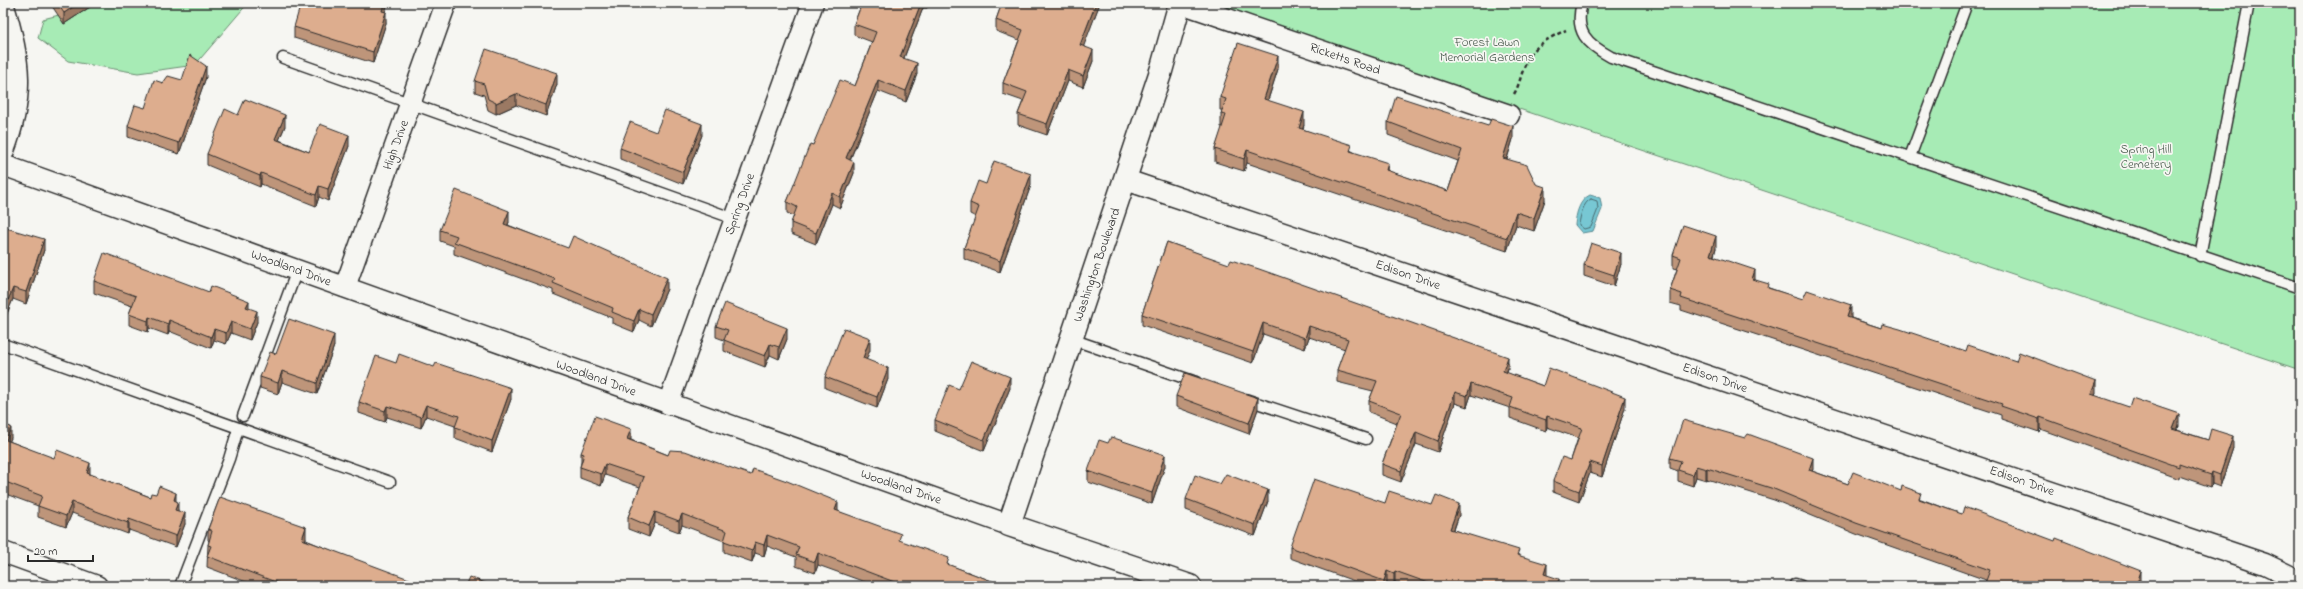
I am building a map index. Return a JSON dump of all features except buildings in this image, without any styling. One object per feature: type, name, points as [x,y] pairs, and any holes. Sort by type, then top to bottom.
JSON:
[{"type":"street","points":[[3,3],[15,45],[20,80],[15,118],[3,153]]},
{"type":"street","name":"High Drive","points":[[345,287],[446,3]]},
{"type":"street","name":"Spring Drive","points":[[668,404],[813,3]]},
{"type":"street","name":"Ricketts Road","points":[[1180,3],[1503,113]]},
{"type":"street","name":"Washington Boulevard","points":[[1009,525],[1164,64],[1180,3]]},
{"type":"street","name":"Woodland Drive","points":[[3,165],[1009,525],[1190,586]]},
{"type":"street","name":"Edison Drive","points":[[1126,180],[2265,564],[2288,575],[2300,584]]},
{"type":"street","points":[[3,552],[97,586]]},
{"type":"lane","points":[[1582,3],[1579,24],[1586,40],[1596,49],[1611,57],[2200,256],[2300,288]]},
{"type":"lane","points":[[1910,157],[1967,3]]},
{"type":"lane","points":[[2200,256],[2249,3]]},
{"type":"lane","points":[[283,58],[735,219]]},
{"type":"lane","points":[[243,416],[297,270]]},
{"type":"lane","points":[[1071,339],[1210,387]]},
{"type":"lane","points":[[3,344],[390,482]]},
{"type":"lane","points":[[1232,394],[1366,439]]},
{"type":"lane","points":[[180,586],[229,459],[238,429]]},
{"type":"path","points":[[1503,113],[1514,94],[1526,62],[1536,48],[1546,39],[1579,24]]},
{"type":"green space","points":[[87,3],[248,3],[195,65],[138,73],[68,61],[38,38],[43,19],[83,9]]},
{"type":"green space","name":"Spring Hill Cemetery","points":[[1202,3],[2300,3],[2300,370]]},
{"type":"water","points":[[1590,195],[1600,198],[1602,209],[1593,231],[1582,233],[1575,225],[1576,216],[1583,200]]},
{"type":"park label","name":"Forest Lawn Memorial Gardens","points":[[1487,50]]}]
